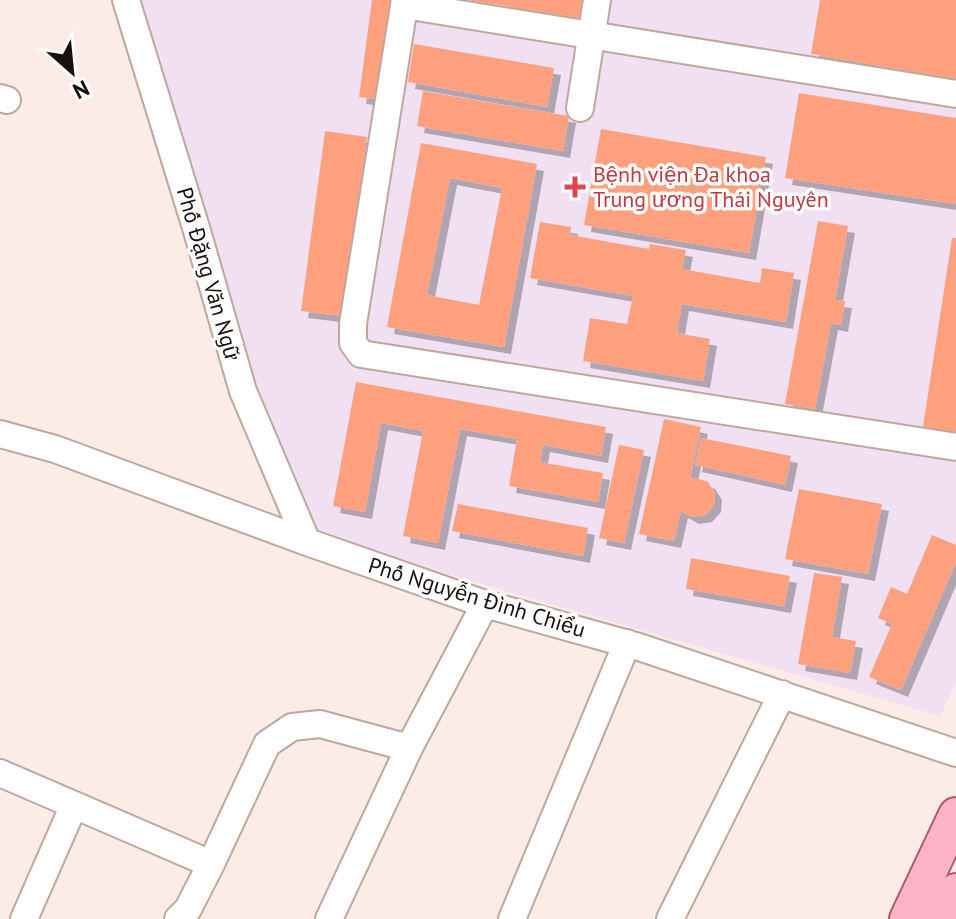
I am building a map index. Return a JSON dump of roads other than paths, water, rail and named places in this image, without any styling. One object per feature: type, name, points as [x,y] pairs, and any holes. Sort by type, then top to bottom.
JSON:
[{"type":"main road","points":[[907,919],[956,815]]},
{"type":"main road","points":[[943,919],[956,891]]},
{"type":"street","name":"Phố Đặng Văn Ngữ","points":[[126,0],[243,391],[307,542]]},
{"type":"street","points":[[580,108],[597,0]]},
{"type":"street","points":[[956,94],[405,2],[353,324],[353,343],[361,354],[956,447]]},
{"type":"street","name":"Phố Nguyễn Đình Chiểu","points":[[0,434],[55,449],[485,604],[627,643],[956,753]]},
{"type":"street","points":[[329,919],[409,748],[485,604]]},
{"type":"street","points":[[512,919],[627,643]]},
{"type":"street","points":[[670,919],[782,694]]},
{"type":"street","points":[[178,919],[188,909],[211,864],[267,744],[292,727],[320,724],[409,748]]},
{"type":"street","points":[[0,773],[211,864]]},
{"type":"street","points":[[24,919],[74,805]]},
{"type":"place","name":"Bệnh viện Đa khoa Trung ương Thái Nguyên","points":[[575,187]]}]
